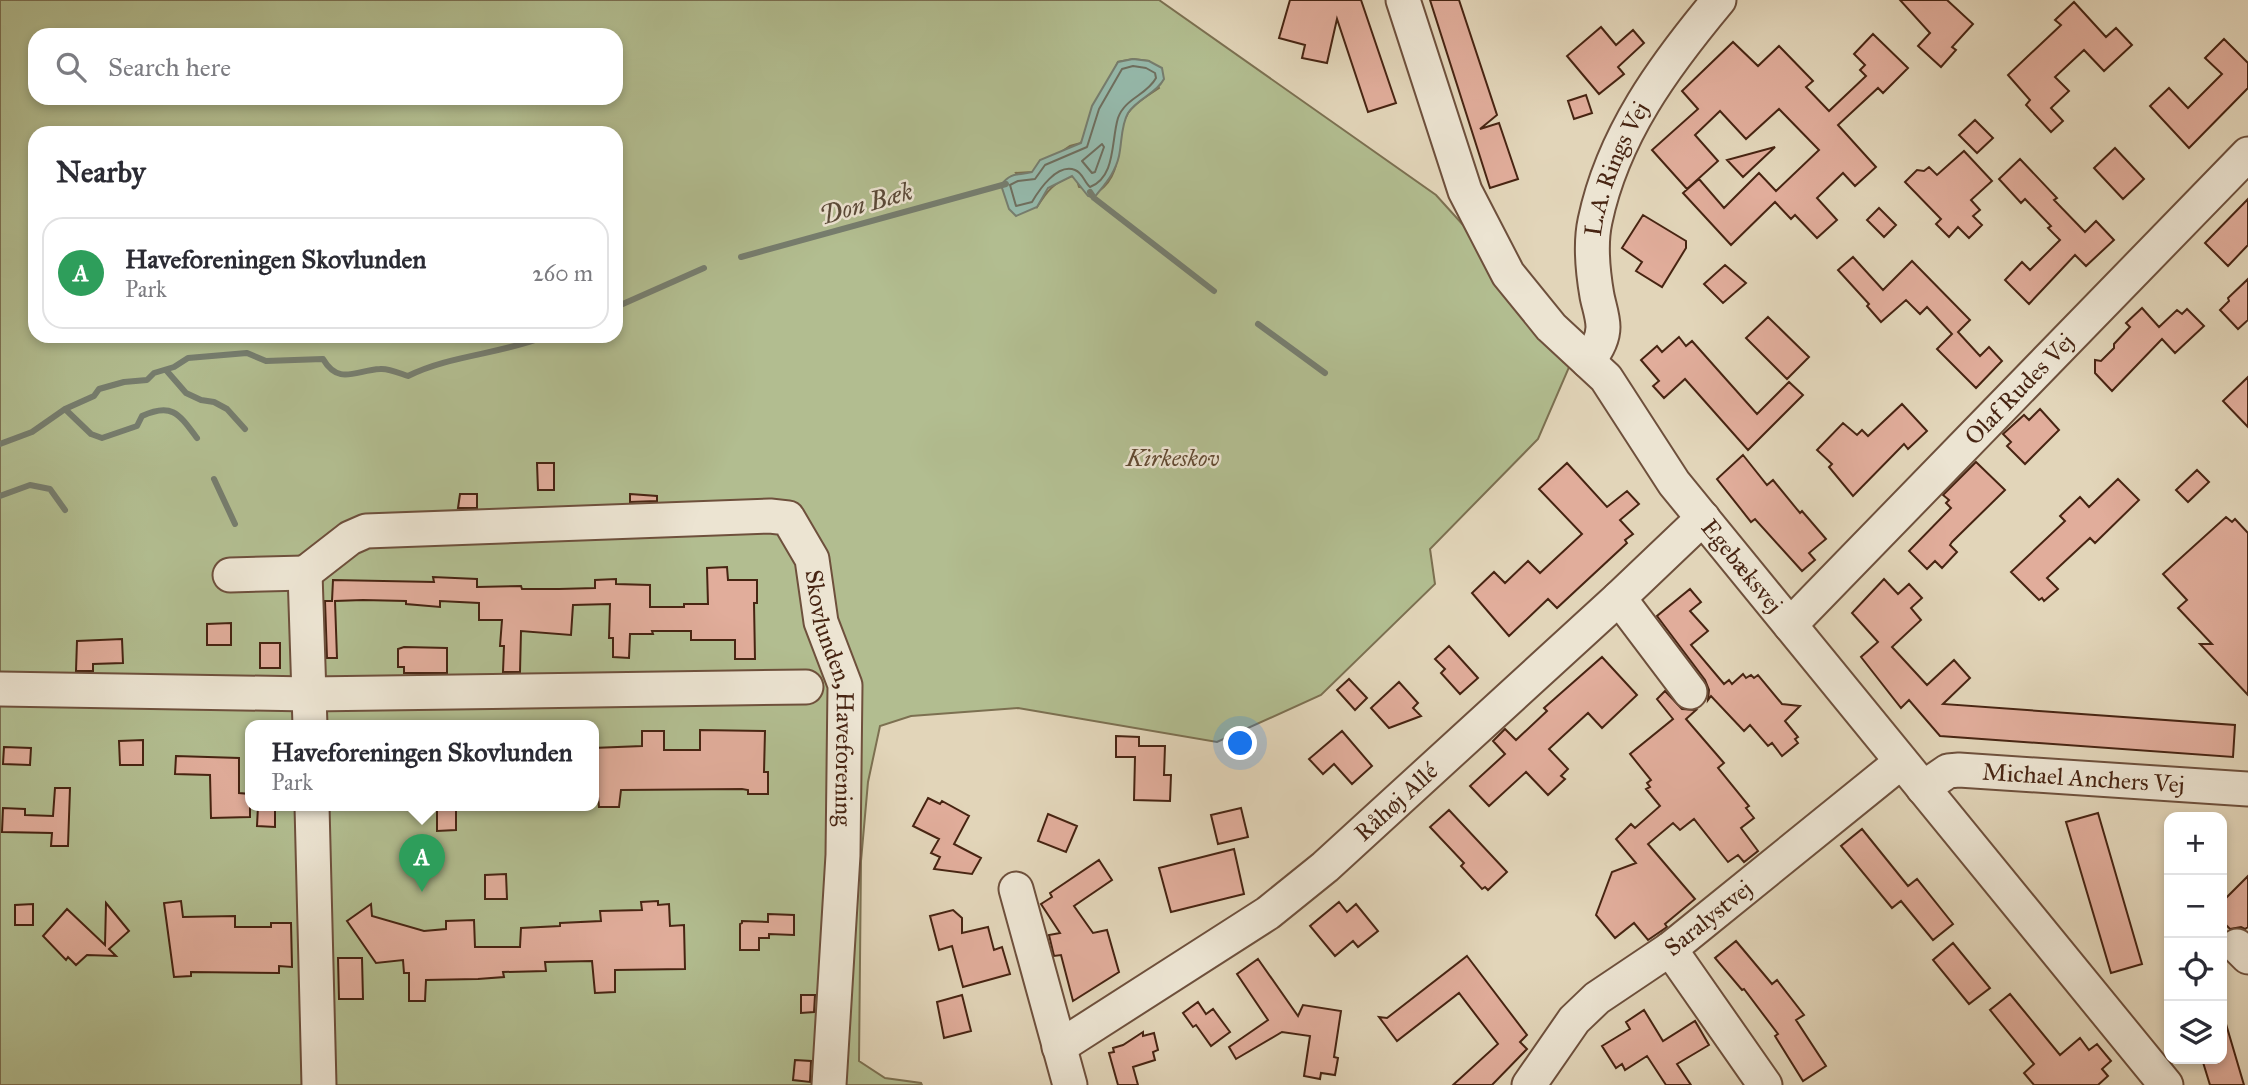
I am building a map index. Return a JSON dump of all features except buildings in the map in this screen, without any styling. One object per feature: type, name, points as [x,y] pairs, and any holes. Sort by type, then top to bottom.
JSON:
[{"type":"street","name":"Egebæksvej","points":[[1404,0],[1465,191],[1508,274],[1551,327],[1606,378],[1674,483],[2166,1085]]},
{"type":"street","name":"L.A. Rings Vej","points":[[1588,361],[1598,347],[1603,328],[1593,276],[1594,224],[1610,166],[1633,120],[1663,71],[1720,0]]},
{"type":"street","name":"Olaf Rudes Vej","points":[[1790,625],[2248,154]]},
{"type":"street","name":"Skovlunden, Haveforening","points":[[305,573],[350,538],[366,531],[770,516],[788,518],[812,559],[821,622],[845,685],[843,855],[829,1085]]},
{"type":"street","name":"Råhøj Allé","points":[[1059,1047],[1268,913],[1325,867],[1703,518]]},
{"type":"street","points":[[230,575],[305,573],[310,710]]},
{"type":"street","points":[[1619,598],[1690,692]]},
{"type":"street","points":[[0,689],[310,710],[806,687]]},
{"type":"street","name":"Saralystvej","points":[[1529,1085],[1574,1020],[1597,998],[1670,949],[1901,762]]},
{"type":"street","name":"Michael Anchers Vej","points":[[1923,788],[1948,771],[1959,770],[2248,789]]},
{"type":"street","points":[[312,811],[319,1085]]},
{"type":"street","points":[[1016,889],[1070,1085]]},
{"type":"street","points":[[1670,949],[1765,1085]]},
{"type":"green space","name":"Kirkeskov","points":[[0,0],[1159,0],[1436,195],[1474,237],[1570,365],[1538,439],[1430,549],[1435,584],[1321,695],[1217,742],[1018,708],[911,716],[880,726],[868,782],[861,861],[859,1061],[885,1078],[922,1085],[0,1085]],"holes":[[[1133,59],[1149,61],[1159,88],[1138,102],[1128,113],[1113,174],[1099,191],[1079,187],[1072,176],[1066,178],[1052,188],[1037,207],[1016,173],[1032,172],[1070,146],[1081,143],[1118,62]]]},
{"type":"water","points":[[1133,59],[1149,61],[1162,68],[1164,79],[1128,113],[1117,162],[1105,184],[1094,198],[1088,196],[1072,176],[1048,188],[1037,207],[1016,216],[1009,209],[1001,185],[1012,176],[1032,172],[1040,160],[1081,143],[1092,106],[1118,62]]},
{"type":"waterway","name":"Don Bæk","points":[[741,257],[1006,184]]},
{"type":"waterway","points":[[1090,192],[1094,198],[1214,291]]},
{"type":"waterway","name":"Don Bæk","points":[[623,304],[704,268]]},
{"type":"waterway","points":[[1258,324],[1325,373]]},
{"type":"waterway","name":"Don Bæk","points":[[0,444],[32,432],[65,409],[94,396],[99,389],[124,382],[147,380],[154,373],[174,367],[188,358],[247,353],[266,361],[323,359],[335,372],[342,374],[383,369],[408,376],[441,363],[526,343]]},
{"type":"waterway","points":[[166,370],[186,393],[227,409],[245,429]]},
{"type":"waterway","points":[[65,409],[91,434],[102,438],[137,426],[142,416],[168,410],[180,417],[197,438]]},
{"type":"waterway","points":[[214,479],[235,524]]},
{"type":"waterway","points":[[0,496],[30,485],[50,489],[65,510]]},
{"type":"place","name":"Haveforeningen Skovlunden","points":[[422,892]]}]
